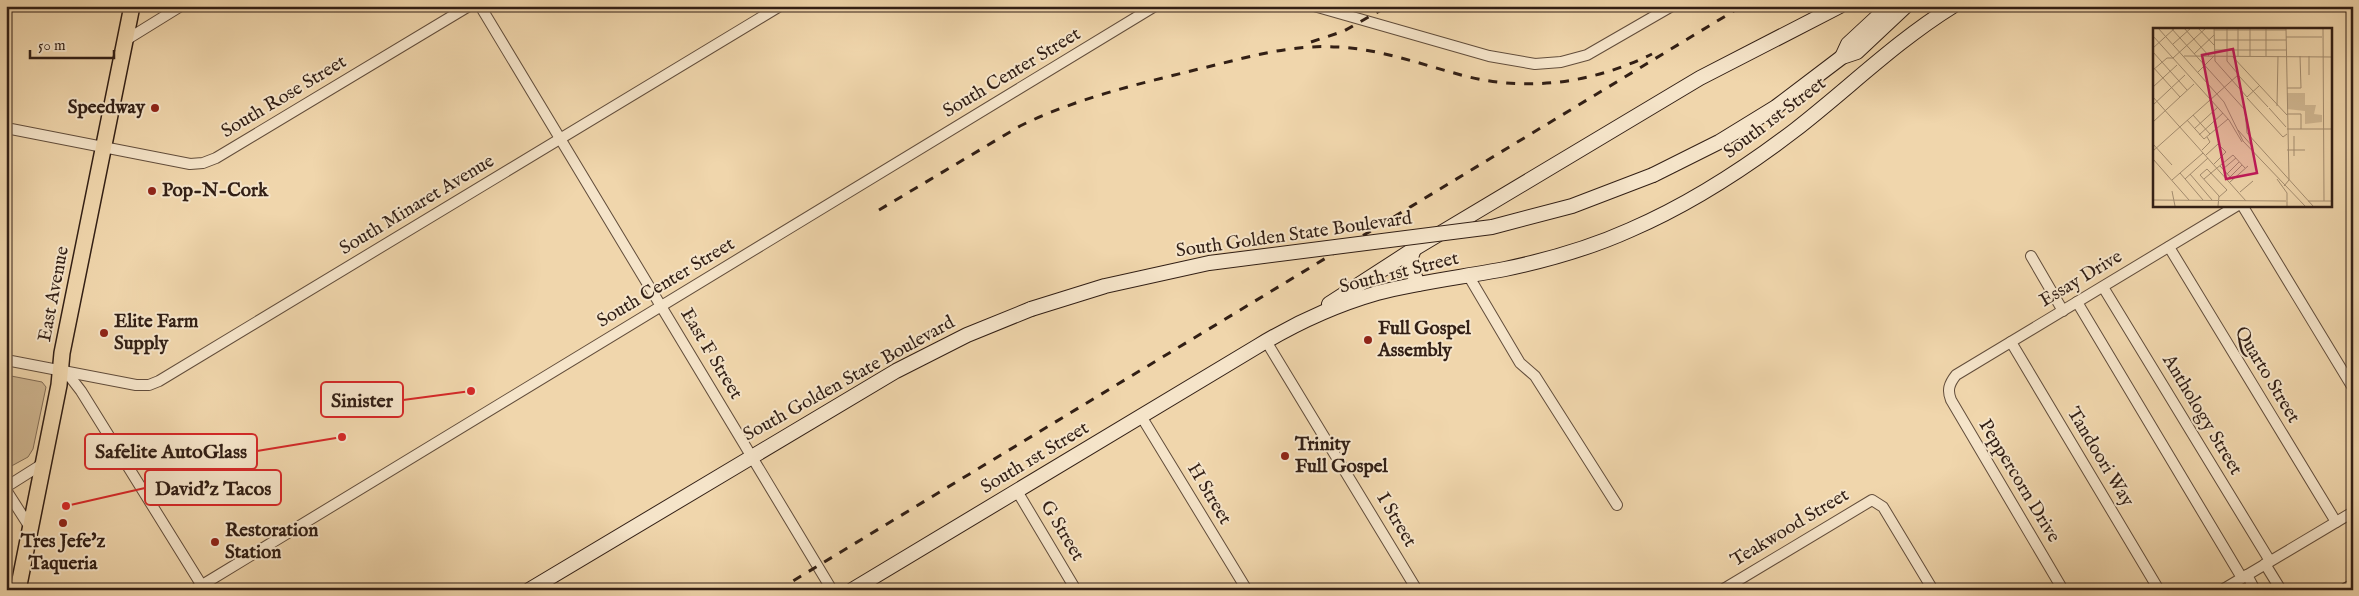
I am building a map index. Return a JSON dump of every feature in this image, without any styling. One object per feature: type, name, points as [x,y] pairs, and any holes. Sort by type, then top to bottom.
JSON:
[{"type":"main road","name":"East Avenue","points":[[18,590],[132,6]]},
{"type":"main road","points":[[1298,323],[1414,249],[1700,78],[1840,6]]},
{"type":"main road","points":[[1842,57],[1848,44],[1889,6]]},
{"type":"main road","points":[[1842,57],[1857,52],[1906,6]]},
{"type":"main road","name":"South 1st Street","points":[[852,590],[1298,323],[1363,298],[1418,284],[1532,263],[1572,252],[1632,229],[1684,203],[1716,184],[1788,135],[1894,47],[1953,6]]},
{"type":"main road","name":"South Golden State Boulevard","points":[[529,590],[752,455],[916,359],[984,327],[1031,309],[1105,286],[1209,262],[1492,227],[1572,206],[1653,175],[1712,146],[1796,92],[1842,57]]},
{"type":"main road","points":[[1414,249],[1409,263],[1418,284]]},
{"type":"street","points":[[126,40],[181,6]]},
{"type":"street","points":[[469,6],[476,10],[483,8]]},
{"type":"street","name":"South Rose Street","points":[[6,128],[190,164],[210,161],[469,6]]},
{"type":"street","name":"South Minaret Avenue","points":[[6,360],[139,385],[149,385],[162,380],[780,6]]},
{"type":"street","name":"South Center Street","points":[[200,588],[1155,6]]},
{"type":"street","points":[[1314,6],[1489,56],[1535,64],[1561,62],[1586,55],[1672,6]]},
{"type":"street","name":"East F Street","points":[[483,8],[832,590]]},
{"type":"street","name":"Essay Drive","points":[[1948,389],[1956,375],[2238,206]]},
{"type":"street","points":[[2241,206],[2353,388]]},
{"type":"street","name":"Quarto Street","points":[[2169,247],[2336,522]]},
{"type":"street","points":[[2031,256],[2063,311]]},
{"type":"street","points":[[1468,275],[1520,363],[1535,376],[1617,505]]},
{"type":"street","name":"Anthology Street","points":[[2103,287],[2268,562],[2276,588]]},
{"type":"street","points":[[2077,302],[2244,577],[2255,590]]},
{"type":"street","name":"I Street","points":[[1266,341],[1417,590]]},
{"type":"street","name":"Tandoori Way","points":[[2012,342],[2159,590]]},
{"type":"street","points":[[60,370],[71,378],[81,391],[200,588]]},
{"type":"street","points":[[81,391],[82,383],[87,376]]},
{"type":"street","name":"Peppercorn Drive","points":[[1948,389],[1951,400],[2063,590]]},
{"type":"street","name":"H Street","points":[[1141,416],[1247,590]]},
{"type":"street","points":[[31,529],[6,489],[44,464]]},
{"type":"street","name":"G Street","points":[[1017,491],[1076,590]]},
{"type":"street","name":"Teakwood Street","points":[[1722,590],[1868,501],[1876,500],[1883,507],[1933,590]]},
{"type":"street","points":[[2222,590],[2353,512]]},
{"type":"street","points":[[2343,590],[2353,584]]},
{"type":"shaded area","points":[[6,375],[42,382],[46,387],[33,449],[28,457],[6,469]]},
{"type":"railway","points":[[1311,42],[1344,31],[1388,6]]},
{"type":"railway","points":[[778,590],[1742,6]]},
{"type":"railway","points":[[879,210],[1020,126],[1063,107],[1131,86],[1233,60],[1302,48],[1353,48],[1386,54],[1489,81],[1537,84],[1584,78],[1630,64],[1652,54]]},
{"type":"place","name":"Speedway","points":[[155,108]]},
{"type":"place","name":"Pop-N-Cork","points":[[152,191]]},
{"type":"place","name":"Elite Farm Supply","points":[[104,333]]},
{"type":"place","name":"Full Gospel Assembly","points":[[1368,340]]},
{"type":"place","name":"Sinister","points":[[471,391]]},
{"type":"place","name":"Safelite AutoGlass","points":[[342,437]]},
{"type":"place","name":"Trinity Full Gospel","points":[[1285,456]]},
{"type":"place","name":"David'z Tacos","points":[[66,506]]},
{"type":"place","name":"Tres Jefe'z Taqueria","points":[[63,523]]},
{"type":"place","name":"Restoration Station","points":[[215,542]]}]
